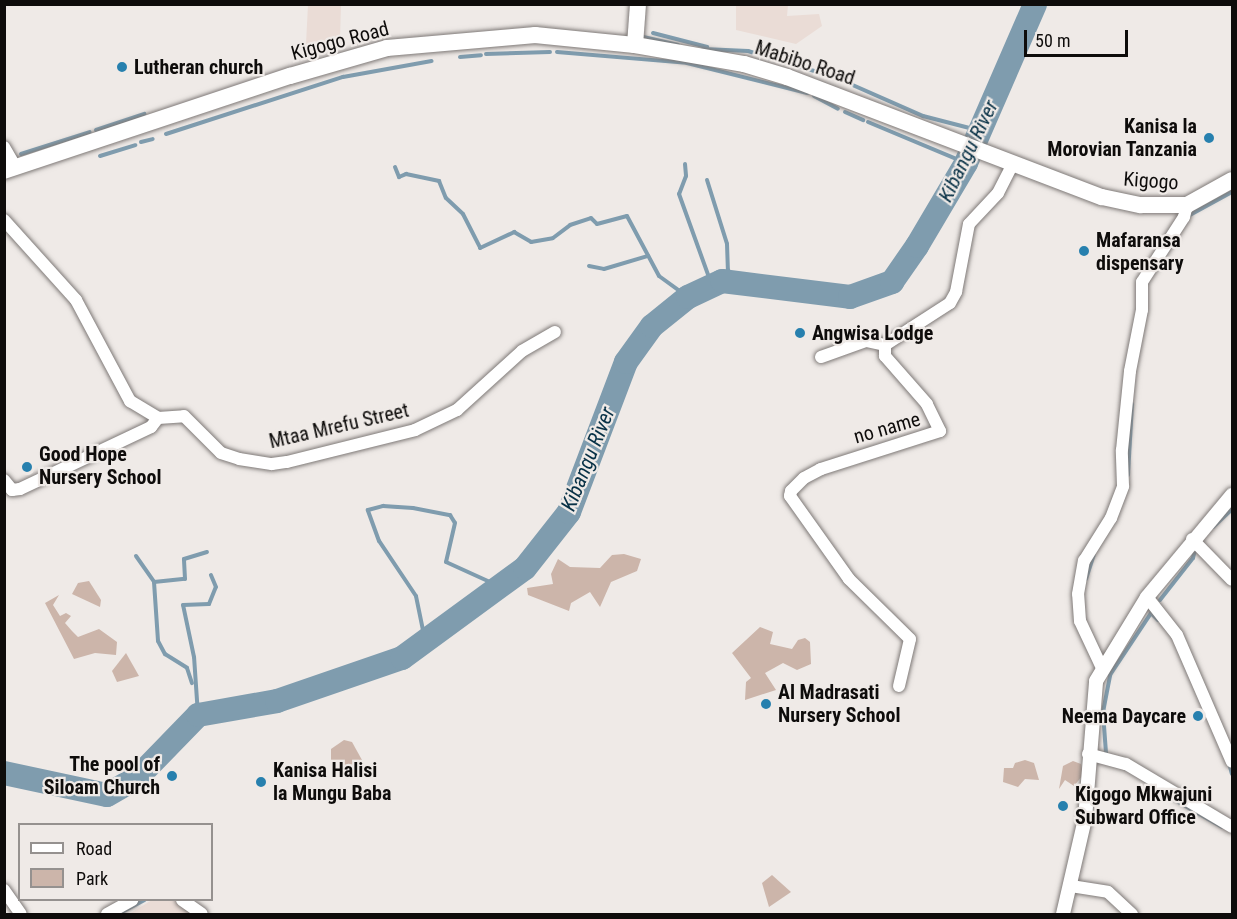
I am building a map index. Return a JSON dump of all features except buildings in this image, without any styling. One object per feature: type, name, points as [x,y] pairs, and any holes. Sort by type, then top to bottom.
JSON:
[{"type":"main road","points":[[635,45],[638,4]]},
{"type":"main road","name":"Kigogo Road","points":[[10,170],[201,105],[387,48],[496,36],[594,38]]},
{"type":"main road","name":"Mabibo Road","points":[[594,38],[734,62],[787,77],[995,157]]},
{"type":"main road","name":"Kigogo","points":[[995,157],[1102,197],[1141,205],[1187,205],[1233,180]]},
{"type":"street","points":[[4,147],[10,170]]},
{"type":"street","points":[[821,357],[866,341],[885,345],[951,303],[956,292],[969,224],[998,193],[1012,165]]},
{"type":"street","points":[[1102,668],[1080,621],[1078,594],[1084,561],[1111,518],[1123,486],[1122,450],[1133,347],[1142,310],[1142,282],[1184,218],[1187,205]]},
{"type":"street","name":"Mtaa Mrefu Street","points":[[4,220],[76,300],[130,401],[158,418],[184,416],[227,457],[272,464],[399,436],[456,410],[522,351],[555,332]]},
{"type":"street","name":"no name","points":[[885,345],[885,356],[927,405],[940,430],[821,470],[794,486],[790,496],[849,579],[910,639],[899,686]]},
{"type":"street","points":[[4,480],[12,490],[20,489],[151,427],[158,418]]},
{"type":"street","points":[[1063,915],[1084,819],[1092,698],[1102,668],[1147,597],[1192,539],[1233,495]]},
{"type":"street","points":[[1192,539],[1233,580]]},
{"type":"street","points":[[1147,597],[1177,635],[1233,762]]},
{"type":"street","points":[[1088,754],[1126,764],[1233,827]]},
{"type":"street","points":[[1071,886],[1108,892],[1132,915]]},
{"type":"street","points":[[4,890],[21,915]]},
{"type":"street","points":[[108,915],[130,901]]},
{"type":"street","points":[[183,901],[202,915]]},
{"type":"shaded area","points":[[736,4],[788,5],[787,16],[819,14],[822,26],[796,44],[736,30]]},
{"type":"shaded area","points":[[308,5],[341,5],[340,39],[321,46],[306,44]]},
{"type":"shaded area","points":[[150,901],[175,901],[192,914],[129,914]]},
{"type":"green space","points":[[624,554],[641,559],[637,571],[611,582],[600,607],[590,592],[571,603],[569,611],[528,595],[527,588],[553,584],[551,574],[558,559],[570,567],[600,568],[612,555]]},
{"type":"green space","points":[[89,581],[101,600],[100,607],[72,594],[78,583]]},
{"type":"green space","points":[[59,595],[53,605],[60,616],[66,613],[71,616],[65,623],[72,631],[78,637],[99,629],[117,642],[116,655],[95,653],[74,659],[45,603]]},
{"type":"green space","points":[[760,627],[773,632],[770,644],[792,649],[798,640],[805,638],[810,642],[811,664],[797,670],[783,663],[765,673],[776,690],[745,700],[746,682],[751,678],[732,653]]},
{"type":"green space","points":[[126,653],[139,676],[117,682],[112,671]]},
{"type":"green space","points":[[344,740],[352,742],[362,760],[345,769],[331,760],[331,749]]},
{"type":"green space","points":[[1025,760],[1034,763],[1039,780],[1025,779],[1018,787],[1003,782],[1004,768],[1013,768],[1015,763]]},
{"type":"green space","points":[[1073,761],[1081,764],[1083,775],[1074,786],[1065,780],[1059,789],[1063,766]]},
{"type":"green space","points":[[772,875],[791,892],[769,907],[762,883]]},
{"type":"waterway","name":"Kibangu River","points":[[4,773],[107,795],[137,778],[198,715],[277,701],[402,658],[525,568],[569,512],[626,362],[652,326],[688,297],[722,281],[850,297],[892,282],[917,246],[966,163],[1035,4]]},
{"type":"waterway","points":[[653,33],[707,47]]},
{"type":"waterway","points":[[639,36],[678,45]]},
{"type":"waterway","points":[[703,49],[748,51],[834,77]]},
{"type":"waterway","points":[[486,54],[550,52]]},
{"type":"waterway","points":[[557,52],[687,63],[807,93]]},
{"type":"waterway","points":[[460,57],[481,55]]},
{"type":"waterway","points":[[166,134],[343,77],[432,61]]},
{"type":"waterway","points":[[839,79],[923,116],[981,131]]},
{"type":"waterway","points":[[814,96],[838,109]]},
{"type":"waterway","points":[[845,112],[863,120]]},
{"type":"waterway","points":[[96,130],[144,114]]},
{"type":"waterway","points":[[868,122],[966,163]]},
{"type":"waterway","points":[[21,154],[90,132]]},
{"type":"waterway","points":[[141,142],[153,139]]},
{"type":"waterway","points":[[100,156],[135,145]]},
{"type":"waterway","points":[[685,164],[686,176],[679,194],[711,283]]},
{"type":"waterway","points":[[395,167],[399,177],[406,174],[439,181],[446,198],[463,214],[480,248],[514,232],[531,242],[553,238],[570,225],[591,218],[597,224],[627,216],[659,276],[688,297]]},
{"type":"waterway","points":[[707,180],[727,244],[728,270],[734,282]]},
{"type":"waterway","points":[[1188,216],[1232,192]]},
{"type":"waterway","points":[[589,266],[604,269],[648,256]]},
{"type":"waterway","points":[[1128,475],[1132,404]]},
{"type":"waterway","points":[[425,640],[416,596],[379,541],[368,510],[383,506],[413,508],[450,515],[455,523],[446,562],[499,586]]},
{"type":"waterway","points":[[1213,527],[1232,509]]},
{"type":"waterway","points":[[1160,600],[1193,558],[1196,546]]},
{"type":"waterway","points":[[154,582],[185,579],[184,559],[207,552]]},
{"type":"waterway","points":[[1086,579],[1094,555]]},
{"type":"waterway","points":[[136,556],[154,582],[158,641],[165,654],[187,668],[192,683]]},
{"type":"waterway","points":[[198,715],[194,657],[183,605],[209,604],[216,587],[211,575]]},
{"type":"waterway","points":[[1106,753],[1103,712],[1110,675],[1151,613],[1158,620]]},
{"type":"waterway","points":[[1229,763],[1232,774]]},
{"type":"waterway","points":[[1161,792],[1222,827]]},
{"type":"waterway","points":[[118,914],[142,901]]},
{"type":"place","name":"Lutheran church","points":[[122,67]]},
{"type":"place","name":"Kanisa la Morovian Tanzania","points":[[1209,138]]},
{"type":"place","name":"Mafaransa dispensary","points":[[1084,251]]},
{"type":"place","name":"Angwisa Lodge","points":[[800,333]]},
{"type":"place","name":"Good Hope Nursery School","points":[[27,467]]},
{"type":"place","name":"Al Madrasati Nursery School","points":[[766,704]]},
{"type":"place","name":"Neema Daycare","points":[[1198,716]]},
{"type":"place","name":"The pool of Siloam Church","points":[[172,776]]},
{"type":"place","name":"Kanisa Halisi la Mungu Baba","points":[[261,782]]},
{"type":"place","name":"Kigogo Mkwajuni Subward Office","points":[[1063,806]]}]
